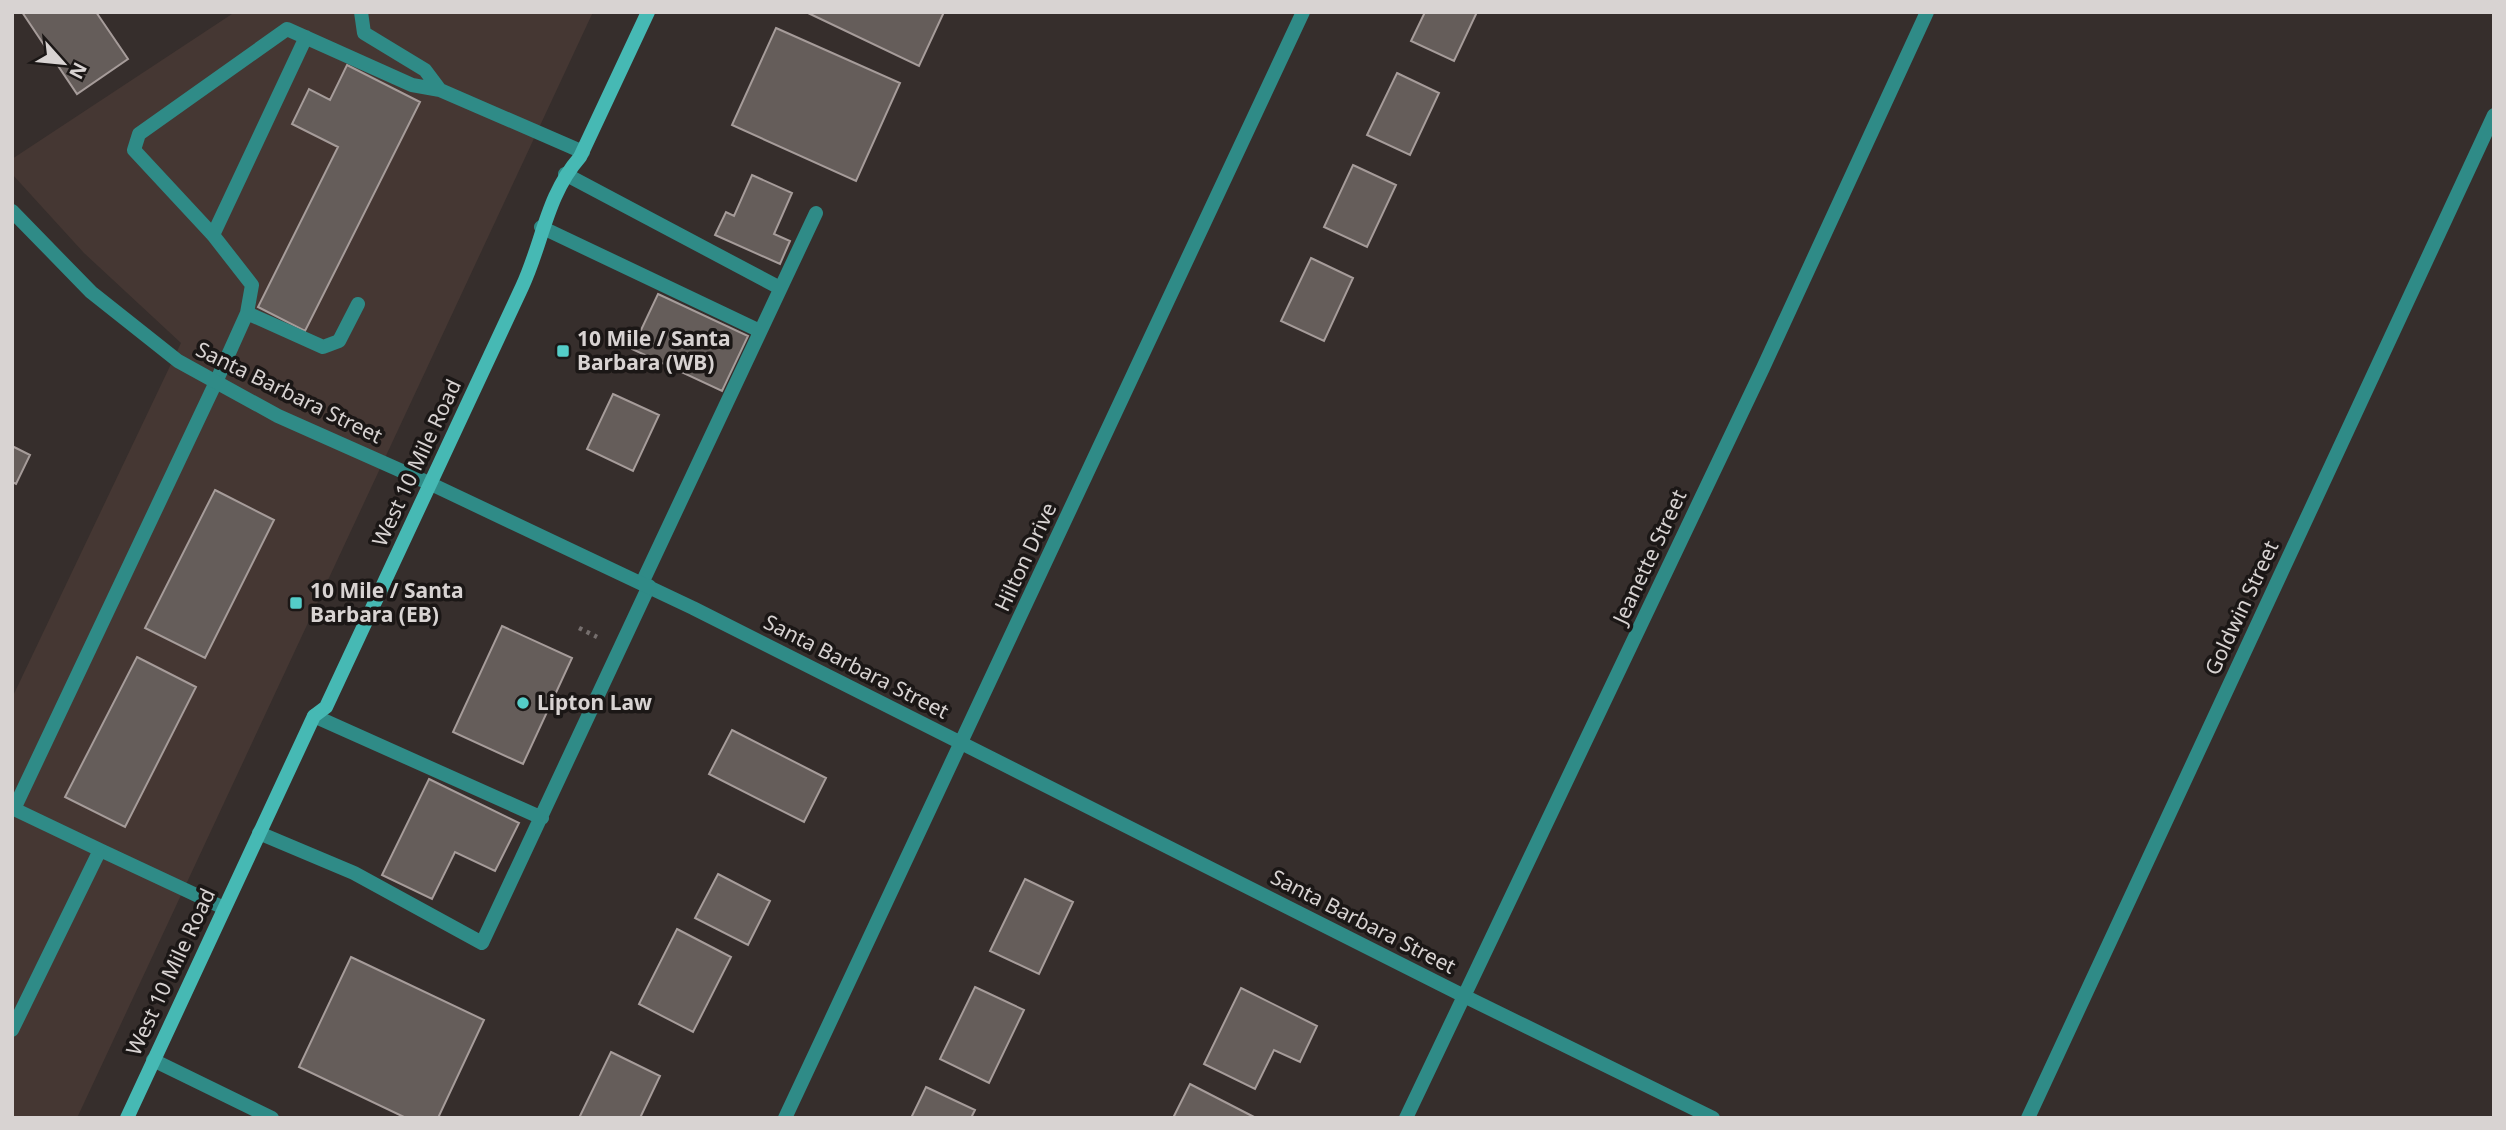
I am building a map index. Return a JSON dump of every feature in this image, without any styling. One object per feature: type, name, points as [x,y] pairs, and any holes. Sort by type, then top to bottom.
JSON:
[{"type":"main road","name":"West 10 Mile Road","points":[[127,1118],[314,716],[326,707],[431,484],[530,269],[541,227],[565,174],[583,152],[648,12]]},
{"type":"street","points":[[361,12],[364,33],[425,70],[440,90]]},
{"type":"street","name":"Hilton Drive","points":[[785,1118],[1303,12]]},
{"type":"street","name":"Jeanette Street","points":[[1406,1118],[1763,368],[1927,12]]},
{"type":"street","points":[[224,908],[14,808],[216,382],[247,313],[253,285],[213,235],[134,150],[139,134],[287,29],[412,85],[440,90],[583,152]]},
{"type":"street","points":[[213,235],[306,37]]},
{"type":"street","name":"Goldwin Street","points":[[2028,1118],[2494,116]]},
{"type":"street","points":[[565,174],[780,288]]},
{"type":"street","name":"Santa Barbara Street","points":[[12,211],[91,292],[177,361],[278,416],[646,585],[1464,996],[1713,1118]]},
{"type":"street","points":[[259,832],[354,873],[482,943],[542,818],[760,331],[816,213]]},
{"type":"street","points":[[541,227],[760,331]]},
{"type":"street","points":[[247,313],[323,347],[339,341],[358,303]]},
{"type":"street","points":[[314,716],[542,818]]},
{"type":"street","points":[[12,1030],[100,850]]},
{"type":"street","points":[[153,1060],[272,1118]]},
{"type":"shaded area","points":[[235,12],[593,12],[77,1118],[12,1118],[12,698],[181,343],[84,253],[12,174],[12,159]]},
{"type":"building","points":[[22,12],[96,12],[128,59],[77,94]]},
{"type":"building","points":[[806,12],[944,12],[919,66]]},
{"type":"building","points":[[1425,12],[1477,12],[1454,61],[1411,41]]},
{"type":"building","points":[[776,28],[900,83],[856,181],[732,125]]},
{"type":"building","points":[[347,65],[420,102],[305,331],[258,307],[338,147],[292,124],[309,89],[330,100]]},
{"type":"building","points":[[1397,73],[1439,93],[1410,155],[1367,135]]},
{"type":"building","points":[[1353,165],[1396,185],[1367,247],[1324,227]]},
{"type":"building","points":[[752,175],[792,193],[774,234],[790,241],[780,264],[715,235],[726,212],[734,216]]},
{"type":"building","points":[[1311,258],[1353,278],[1324,341],[1281,321]]},
{"type":"building","points":[[658,294],[748,336],[722,391],[632,349]]},
{"type":"building","points":[[613,394],[659,415],[633,471],[587,449]]},
{"type":"building","points":[[12,446],[30,455],[16,484],[12,482]]},
{"type":"building","points":[[215,490],[274,520],[205,658],[145,628]]},
{"type":"building","points":[[502,626],[572,658],[523,764],[453,732]]},
{"type":"building","points":[[137,657],[196,687],[125,827],[65,797]]},
{"type":"building","points":[[732,730],[826,778],[804,822],[709,774]]},
{"type":"building","points":[[429,779],[519,823],[495,871],[455,852],[432,899],[382,875]]},
{"type":"building","points":[[718,874],[770,901],[748,945],[695,918]]},
{"type":"building","points":[[1025,879],[1073,902],[1039,974],[990,951]]},
{"type":"building","points":[[677,929],[731,957],[693,1032],[639,1004]]},
{"type":"building","points":[[351,957],[484,1020],[438,1118],[406,1118],[299,1067]]},
{"type":"building","points":[[975,987],[1024,1010],[989,1083],[940,1059]]},
{"type":"building","points":[[1241,988],[1317,1026],[1300,1062],[1274,1050],[1255,1089],[1204,1064]]},
{"type":"building","points":[[611,1052],[660,1076],[640,1118],[579,1118]]},
{"type":"building","points":[[1190,1084],[1256,1118],[1173,1118]]},
{"type":"building","points":[[926,1087],[975,1110],[971,1118],[911,1118]]},
{"type":"place","name":"10 Mile / Santa Barbara (WB)","points":[[563,351]]},
{"type":"place","name":"10 Mile / Santa Barbara (EB)","points":[[296,603]]},
{"type":"place","name":"Lipton Law","points":[[523,703]]}]
